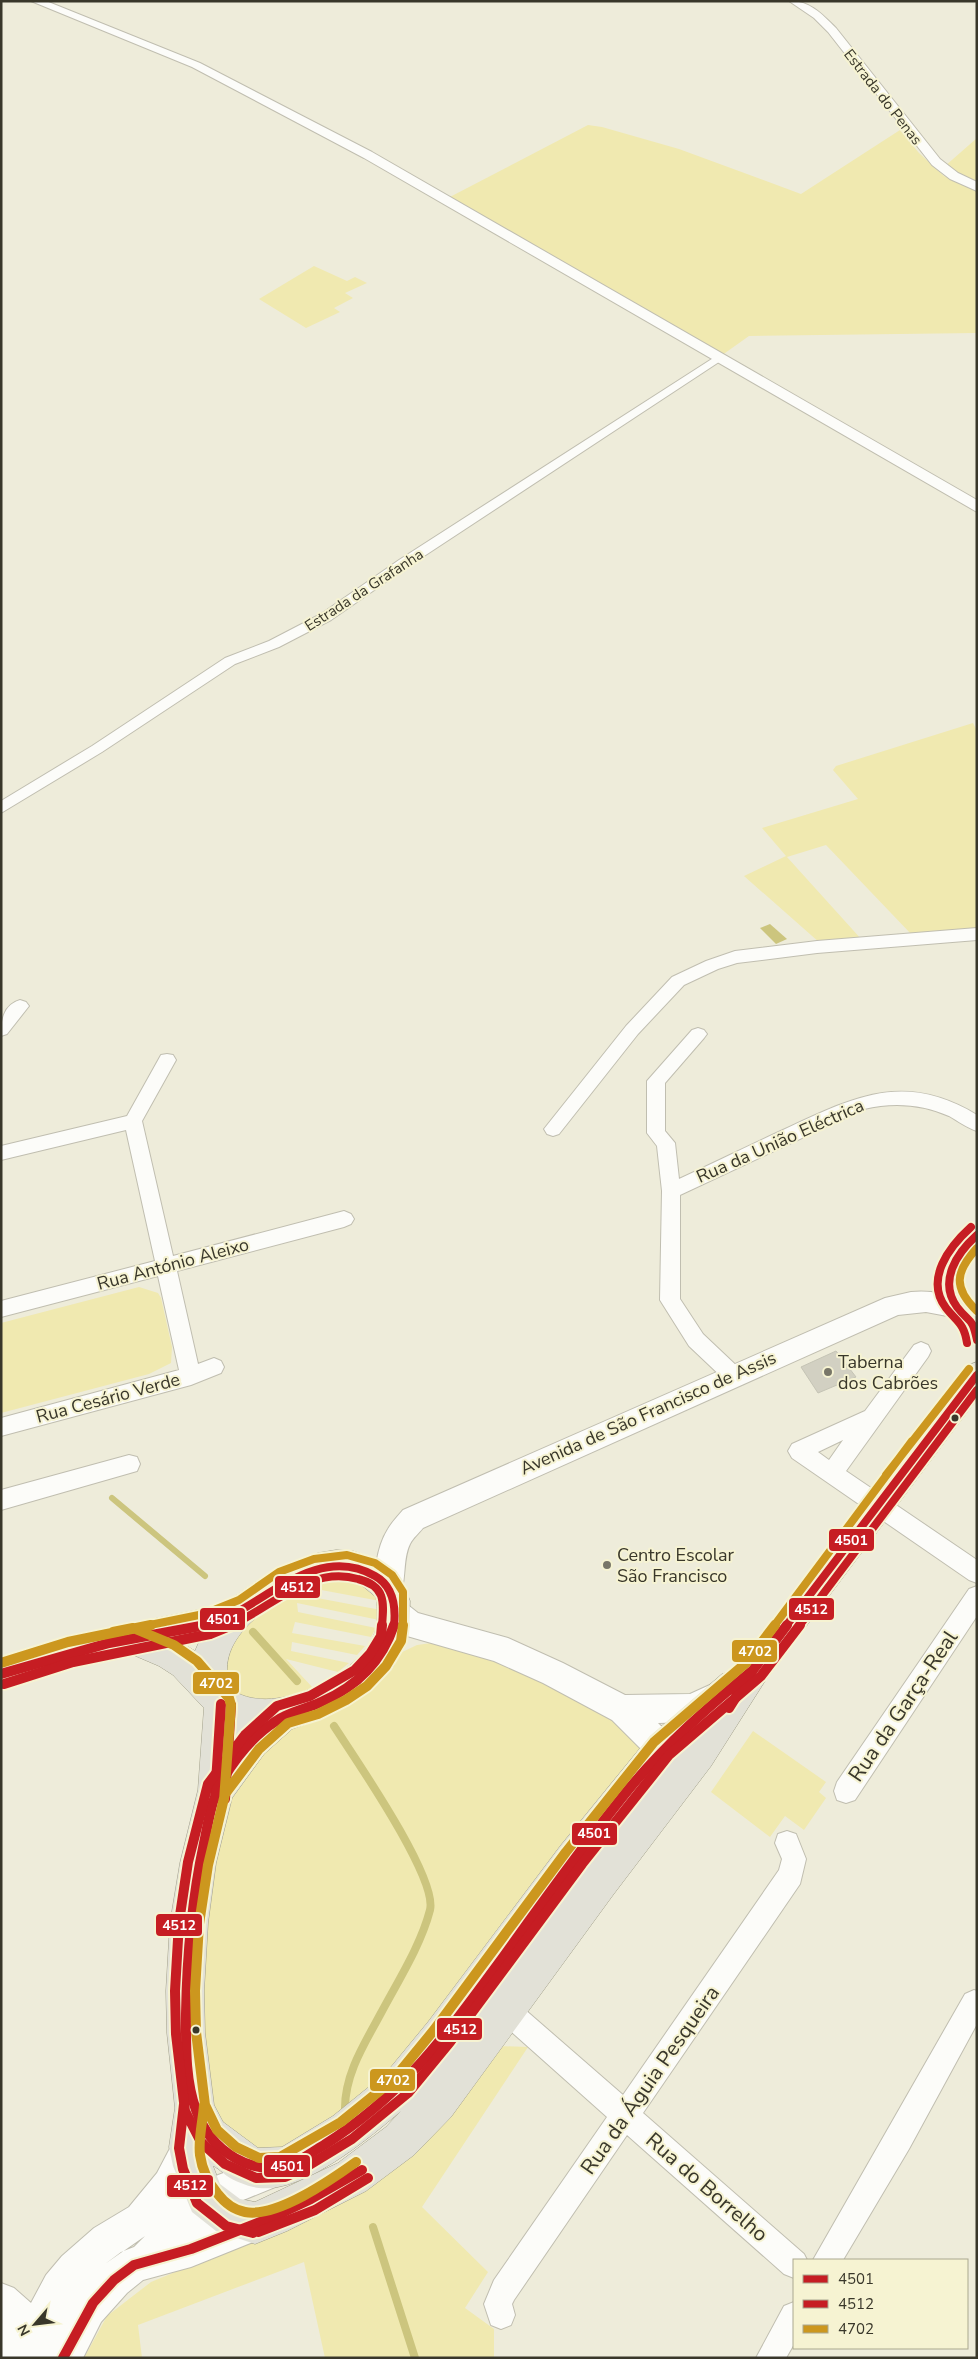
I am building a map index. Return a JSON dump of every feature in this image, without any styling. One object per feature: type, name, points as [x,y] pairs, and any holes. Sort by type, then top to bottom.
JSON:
[{"type":"main road","points":[[971,1322],[949,1289],[949,1272],[954,1259],[977,1235]]},
{"type":"main road","points":[[392,1599],[385,1582],[371,1572],[346,1564],[315,1568],[284,1581],[244,1609],[218,1635],[213,1648],[208,1672],[217,1698],[216,1790],[198,1863],[189,1923],[185,1991],[186,2025],[198,2131],[193,2166],[206,2198],[230,2217],[255,2223],[273,2218],[352,2177],[400,2141],[436,2103],[600,1882],[699,1754],[741,1680],[877,1504],[974,1374]]},
{"type":"main road","name":"Avenida de São Francisco de Assis","points":[[131,1638],[169,1654],[190,1668],[217,1698],[237,1712],[256,1716],[283,1714],[314,1705],[340,1692],[360,1678],[378,1660],[391,1639],[392,1599]]},
{"type":"main road","points":[[1,1674],[70,1652],[131,1638],[174,1632],[207,1624],[244,1609]]},
{"type":"main road","points":[[198,2131],[243,2163],[258,2168],[282,2167],[296,2161],[347,2130],[400,2086],[459,2014],[543,1903],[574,1858],[662,1748],[686,1725],[741,1680]]},
{"type":"main road","points":[[216,1790],[252,1742],[283,1714]]},
{"type":"street","points":[[36,1],[196,66],[359,150],[977,507]]},
{"type":"street","name":"Estrada do Penas","points":[[794,1],[818,16],[832,30],[936,162],[954,176],[977,187]]},
{"type":"street","name":"Estrada da Grafanha","points":[[1,808],[96,749],[230,661],[282,640],[326,617],[404,563],[718,358]]},
{"type":"street","points":[[553,1129],[632,1030],[678,982],[712,965],[735,958],[817,947],[977,934]]},
{"type":"street","points":[[1,1030],[20,1006]]},
{"type":"street","points":[[698,1034],[656,1081],[656,1133],[666,1143],[670,1191],[670,1300],[696,1340],[733,1375]]},
{"type":"street","points":[[167,1060],[133,1121],[191,1376]]},
{"type":"street","name":"Rua da União Eléctrica","points":[[670,1191],[837,1112],[871,1100],[907,1098],[928,1102],[948,1108],[977,1124]]},
{"type":"street","points":[[1,1153],[133,1121]]},
{"type":"street","name":"Rua António Aleixo","points":[[1,1309],[344,1219]]},
{"type":"street","name":"Avenida de São Francisco de Assis","points":[[392,1599],[391,1564],[398,1538],[413,1519],[894,1305],[916,1300],[931,1301],[971,1322]]},
{"type":"street","points":[[832,1473],[921,1351]]},
{"type":"street","name":"Rua Cesário Verde","points":[[1,1428],[191,1376],[214,1367]]},
{"type":"street","points":[[873,1417],[799,1450],[977,1573]]},
{"type":"street","points":[[1,1500],[129,1464]]},
{"type":"street","name":"Rua da Garça-Real","points":[[846,1791],[977,1596]]},
{"type":"street","points":[[392,1599],[410,1624],[498,1648],[553,1673],[623,1710],[670,1758],[672,1789]]},
{"type":"street","points":[[623,1710],[692,1708],[741,1680]]},
{"type":"street","name":"Rua da Águia Pesqueira","points":[[501,2315],[498,2304],[504,2290],[791,1875],[794,1859],[787,1843]]},
{"type":"street","points":[[459,2014],[484,2010],[506,2010],[506,1986],[510,1967],[543,1903]]},
{"type":"street","points":[[828,2259],[899,2139],[974,2003]]},
{"type":"street","name":"Rua do Borrelho","points":[[506,2010],[793,2263]]},
{"type":"street","points":[[139,2221],[163,2197],[172,2184],[198,2131]]},
{"type":"street","points":[[23,2338],[26,2306],[42,2301],[59,2288],[93,2252],[115,2235],[139,2221],[239,2186],[282,2167]]},
{"type":"street","points":[[23,2338],[93,2302],[114,2280],[187,2224],[206,2198]]},
{"type":"street","points":[[134,2265],[190,2249],[255,2223]]},
{"type":"street","points":[[770,2358],[793,2318]]},
{"type":"shaded area","points":[[588,125],[602,127],[679,149],[801,194],[900,130],[919,153],[944,176],[977,189],[977,333],[749,336],[718,358],[446,199]]},
{"type":"shaded area","points":[[977,138],[977,183],[945,166]]},
{"type":"shaded area","points":[[314,266],[347,281],[355,277],[367,283],[345,293],[353,298],[334,308],[340,312],[306,328],[259,299]]},
{"type":"shaded area","points":[[973,723],[977,731],[977,930],[912,935],[826,845],[787,857],[862,940],[820,943],[744,876],[786,856],[762,828],[858,799],[833,770],[836,766]]},
{"type":"shaded area","points":[[770,924],[787,939],[776,944],[760,928]]},
{"type":"shaded area","points":[[139,1287],[158,1293],[161,1298],[172,1347],[171,1363],[149,1374],[1,1413],[1,1323]]},
{"type":"shaded area","points":[[341,1578],[355,1580],[364,1584],[372,1590],[380,1601],[300,1586]]},
{"type":"shaded area","points":[[295,1589],[296,1594],[381,1610],[379,1620],[297,1603],[298,1612],[376,1628],[371,1637],[295,1622],[292,1633],[365,1646],[357,1655],[292,1642],[291,1651],[349,1663],[338,1672],[286,1659],[313,1688],[293,1696],[245,1702],[222,1683],[227,1646],[240,1627]]},
{"type":"shaded area","points":[[439,1642],[469,1643],[615,1719],[649,1749],[397,2074],[271,2157],[214,2118],[199,2006],[210,1868],[229,1803],[258,1745],[398,1654],[417,1645]]},
{"type":"shaded area","points":[[753,1731],[826,1782],[819,1792],[826,1798],[804,1830],[785,1816],[770,1837],[711,1792]]},
{"type":"shaded area","points":[[498,2046],[528,2047],[422,2207],[488,2272],[465,2308],[494,2329],[494,2358],[325,2358],[304,2262],[138,2325],[142,2358],[84,2358],[107,2316],[151,2282],[336,2206],[399,2159]]},
{"type":"building","name":"Taberna dos Cabrões","points":[[836,1351],[856,1377],[818,1393],[801,1367]]},
{"type":"waterway","points":[[112,1498],[205,1576]]},
{"type":"waterway","points":[[253,1632],[297,1681]]},
{"type":"waterway","points":[[334,1726],[375,1789],[408,1846],[429,1894],[430,1910],[415,1950],[352,2070],[348,2083],[345,2108]]},
{"type":"waterway","points":[[373,2227],[415,2358]]},
{"type":"transit line","name":"4512","points":[[967,1343],[963,1327],[944,1305],[939,1294],[938,1283],[939,1272],[948,1252],[971,1227]]},
{"type":"transit line","name":"4501","points":[[977,1235],[956,1259],[949,1278],[952,1297],[957,1307],[972,1323],[977,1340]]},
{"type":"transit line","name":"4702","points":[[977,1248],[969,1256],[960,1273],[959,1280],[963,1296],[977,1311]]},
{"type":"transit line","name":"4702","points":[[886,1475],[969,1369]]},
{"type":"transit line","name":"4501","points":[[729,1708],[753,1670],[977,1375]]},
{"type":"transit line","name":"4512","points":[[4,1684],[73,1662],[210,1634],[249,1618],[289,1590],[317,1579],[345,1575],[367,1581],[377,1589],[384,1600],[381,1636],[370,1654],[355,1670],[310,1696],[277,1706],[245,1735],[208,1784],[188,1862],[179,1922],[175,1991],[176,2034],[185,2111],[201,2142],[225,2164],[239,2172],[256,2178],[285,2177],[301,2170],[352,2139],[408,2093],[450,2042],[582,1864],[669,1755],[761,1676],[977,1390]]},
{"type":"transit line","name":"4702","points":[[1,1663],[68,1642],[204,1614],[239,1600],[279,1572],[314,1559],[347,1555],[375,1563],[392,1575],[403,1592],[404,1617],[401,1641],[386,1666],[367,1686],[346,1700],[318,1714],[288,1723],[259,1749],[225,1794],[208,1865],[199,1924],[195,1991],[196,2032],[205,2105],[217,2130],[236,2147],[259,2158],[280,2157],[341,2122],[393,2080],[434,2030],[566,1852],[654,1742],[746,1663],[912,1441]]},
{"type":"transit line","name":"4501","points":[[1,1674],[109,1643],[209,1624],[241,1610],[289,1580],[321,1568],[345,1566],[365,1570],[380,1579],[390,1592],[395,1607],[394,1625],[387,1644],[374,1664],[354,1683],[339,1693],[322,1702],[285,1716],[266,1728],[240,1756],[224,1778],[214,1799],[209,1816],[197,1878],[189,1949],[186,1997],[188,2077],[194,2104],[211,2138],[228,2154],[238,2160],[260,2168],[272,2168],[283,2167],[296,2162],[344,2131],[381,2104],[409,2077],[443,2037],[598,1829],[645,1770],[683,1730],[753,1670]]},
{"type":"transit line","name":"4702","points":[[113,1632],[133,1628],[174,1645],[197,1661],[229,1698],[231,1705],[224,1800]]},
{"type":"transit line","name":"4501","points":[[215,1798],[221,1704]]},
{"type":"transit line","name":"4512","points":[[225,1799],[231,1705]]},
{"type":"transit line","name":"4512","points":[[184,2104],[179,2148],[183,2169],[197,2203],[226,2226],[253,2233]]},
{"type":"transit line","name":"4702","points":[[204,2105],[200,2142],[202,2165],[218,2195],[236,2209],[246,2212],[257,2212],[281,2205],[322,2184],[356,2162]]},
{"type":"transit line","name":"4501","points":[[63,2358],[93,2303],[114,2280],[134,2265],[191,2249],[273,2217],[311,2199],[362,2170]]},
{"type":"transit line","name":"4512","points":[[258,2232],[315,2210],[368,2178]]},
{"type":"place","name":"Taberna dos Cabrões","points":[[828,1372]]},
{"type":"place","name":"Centro Escolar São Francisco","points":[[607,1565]]}]
